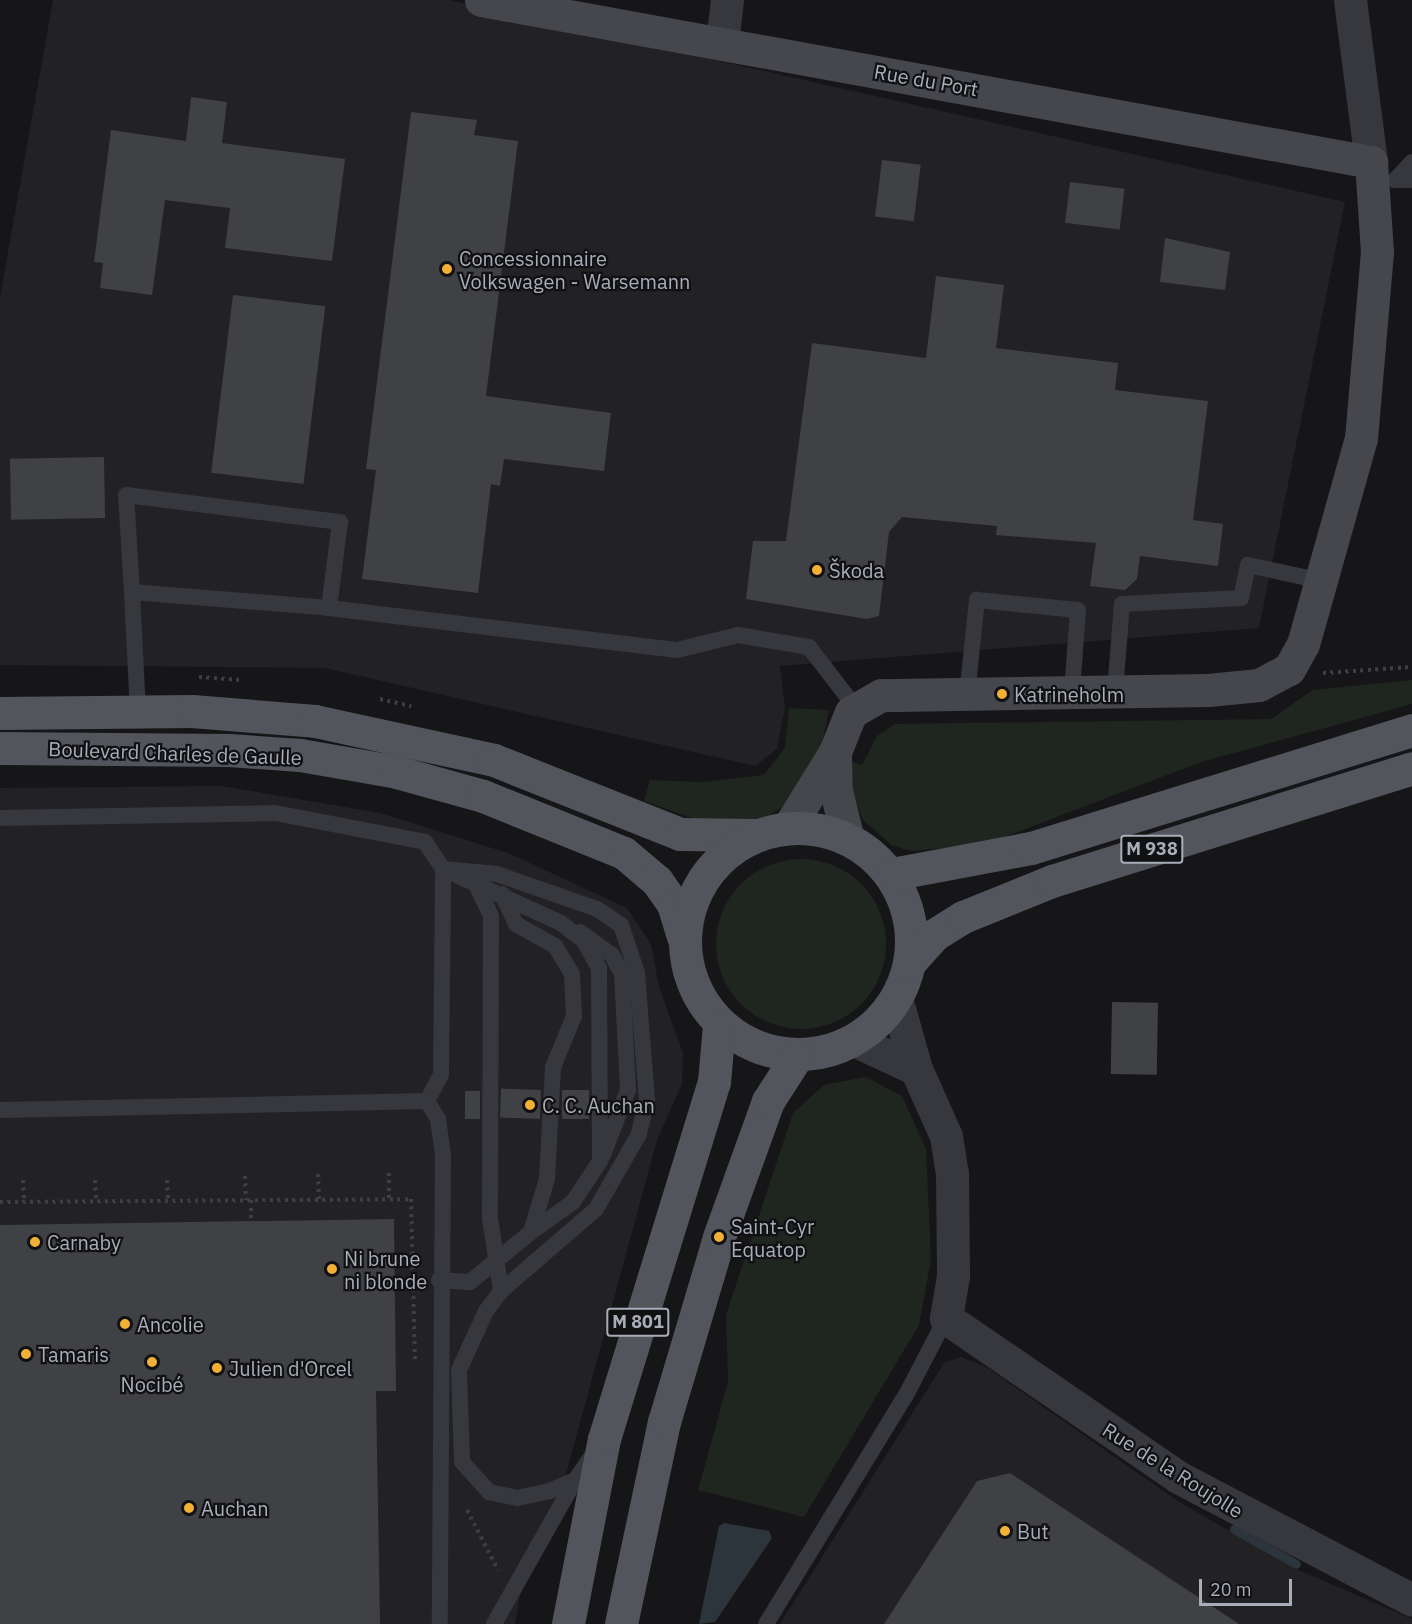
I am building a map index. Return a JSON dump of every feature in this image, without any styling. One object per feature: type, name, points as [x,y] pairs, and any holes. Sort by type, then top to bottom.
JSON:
[{"type":"main road","name":"Boulevard Charles de Gaulle","points":[[0,713],[138,712],[255,715],[404,737],[494,760],[680,834],[756,835]]},
{"type":"main road","name":"M 938","points":[[892,874],[1031,848],[1412,730]]},
{"type":"main road","name":"Boulevard Charles de Gaulle","points":[[0,748],[229,750],[300,755],[397,772],[483,796],[624,854],[657,880],[673,904],[684,937],[695,989],[719,1024]]},
{"type":"main road","name":"M 938","points":[[909,963],[933,934],[963,917],[1052,881],[1412,768]]},
{"type":"main road","points":[[684,937],[705,875],[727,851],[756,835],[788,828],[818,829],[848,839],[892,874],[911,933],[909,963],[896,998],[854,1040],[797,1056],[769,1052],[719,1024]]},
{"type":"main road","name":"M 801","points":[[568,1624],[604,1439],[714,1082],[719,1024]]},
{"type":"main road","name":"M 801","points":[[621,1624],[664,1422],[719,1237],[768,1101],[797,1056]]},
{"type":"street","name":"Rue du Port","points":[[481,0],[722,42],[1371,162]]},
{"type":"street","points":[[722,42],[727,0]]},
{"type":"street","points":[[788,828],[835,752],[856,708],[881,695],[1114,692],[1259,685],[1292,663],[1322,581],[1361,438],[1369,377],[1377,252],[1371,162],[1350,0]]},
{"type":"street","points":[[835,752],[836,791],[848,839]]},
{"type":"street","points":[[896,998],[915,1069],[946,1136],[952,1173],[953,1276],[946,1318]]},
{"type":"street","points":[[854,1040],[915,1069]]},
{"type":"street","name":"Rue de la Roujolle","points":[[946,1318],[1178,1477],[1412,1600]]},
{"type":"lane","points":[[1412,162],[1395,180],[1412,180]]},
{"type":"lane","points":[[138,712],[126,495],[340,522],[329,608]]},
{"type":"lane","points":[[1114,692],[1122,604],[1241,598],[1248,565],[1322,581]]},
{"type":"lane","points":[[132,592],[329,608],[677,650],[738,634],[809,647],[856,708]]},
{"type":"lane","points":[[967,695],[977,600],[1078,610],[1072,692]]},
{"type":"lane","points":[[0,818],[275,813],[425,842],[443,869],[476,885],[502,894],[593,938],[622,974],[628,1090],[618,1128],[573,1202],[531,1232],[470,1282],[440,1280]]},
{"type":"lane","points":[[427,1101],[441,1075],[443,869]]},
{"type":"lane","points":[[443,869],[496,874],[597,909],[621,925],[637,973],[647,1101],[639,1134],[585,1221],[501,1291],[474,1329],[459,1370],[462,1462],[475,1483],[504,1498],[535,1496],[575,1480]]},
{"type":"lane","points":[[476,885],[491,916],[490,1218],[501,1291]]},
{"type":"lane","points":[[502,894],[516,924],[555,946],[572,974],[574,1016],[553,1067],[547,1179],[531,1232]]},
{"type":"lane","points":[[561,923],[584,941],[599,968],[600,1161]]},
{"type":"lane","points":[[0,1110],[427,1101]]},
{"type":"lane","points":[[427,1101],[438,1119],[443,1155],[440,1280],[440,1624]]},
{"type":"lane","points":[[766,1624],[906,1395],[946,1318]]},
{"type":"lane","points":[[494,1624],[575,1480],[604,1439]]},
{"type":"path","points":[[1292,663],[1317,674],[1412,667]]},
{"type":"path","points":[[389,1173],[389,1199]]},
{"type":"path","points":[[318,1174],[319,1200]]},
{"type":"path","points":[[245,1176],[251,1221]]},
{"type":"path","points":[[23,1180],[24,1202]]},
{"type":"path","points":[[95,1180],[96,1201]]},
{"type":"path","points":[[167,1180],[168,1201]]},
{"type":"path","points":[[0,1202],[411,1199],[415,1372]]},
{"type":"path","points":[[462,1500],[506,1580]]},
{"type":"shaded area","points":[[53,0],[449,0],[1345,202],[1259,628],[780,666],[785,707],[777,749],[755,766],[325,668],[0,665],[0,297]]},
{"type":"shaded area","points":[[1412,680],[1412,704],[1201,762],[986,844],[912,851],[893,846],[863,820],[850,787],[851,762],[862,765],[877,736],[895,724],[1271,719],[1313,690]]},
{"type":"shaded area","points":[[789,708],[829,710],[823,739],[809,778],[788,803],[761,821],[706,823],[644,801],[650,780],[703,782],[764,775],[785,748]]},
{"type":"shaded area","points":[[222,786],[380,813],[508,853],[627,908],[651,944],[659,987],[683,1053],[682,1084],[657,1140],[556,1511],[527,1557],[515,1624],[0,1624],[0,788]]},
{"type":"shaded area","points":[[801,859],[833,866],[861,884],[879,912],[886,944],[879,976],[861,1004],[833,1022],[801,1029],[769,1022],[741,1004],[723,976],[716,944],[723,912],[741,884],[769,866]]},
{"type":"shaded area","points":[[866,1077],[902,1096],[926,1149],[931,1259],[919,1325],[804,1517],[698,1490],[728,1382],[726,1315],[793,1113],[824,1085]]},
{"type":"shaded area","points":[[961,1357],[988,1368],[1179,1502],[1294,1568],[1412,1619],[1412,1624],[780,1624],[944,1363]]},
{"type":"shaded area","points":[[724,1523],[769,1531],[772,1538],[715,1622],[699,1624],[719,1526]]},
{"type":"building","points":[[191,97],[227,102],[222,143],[345,159],[332,261],[225,248],[230,208],[165,200],[152,295],[100,288],[103,263],[94,262],[111,130],[186,141]]},
{"type":"building","name":"Concessionnaire Volkswagen - Warsemann","points":[[411,112],[477,120],[474,135],[518,141],[486,396],[611,413],[604,471],[504,459],[500,486],[491,484],[478,593],[362,579],[376,470],[366,469]]},
{"type":"building","points":[[882,160],[921,165],[914,221],[875,217]]},
{"type":"building","points":[[1070,182],[1125,189],[1120,229],[1065,223]]},
{"type":"building","points":[[1165,238],[1230,252],[1225,290],[1160,282]]},
{"type":"building","points":[[936,276],[1004,285],[996,348],[1118,363],[1115,390],[1208,401],[1193,520],[1223,524],[1218,566],[1140,556],[1137,579],[1125,590],[1090,586],[1096,543],[996,535],[997,526],[902,517],[889,532],[879,616],[867,619],[746,599],[753,541],[786,541],[812,343],[926,358]]},
{"type":"building","points":[[233,295],[325,306],[303,484],[211,473]]},
{"type":"building","points":[[104,457],[105,518],[11,520],[10,459]]},
{"type":"building","points":[[1112,1002],[1158,1003],[1157,1075],[1111,1074]]},
{"type":"building","points":[[501,1089],[541,1090],[540,1119],[500,1118]]},
{"type":"building","points":[[562,1090],[589,1090],[589,1119],[562,1119]]},
{"type":"building","points":[[465,1091],[480,1091],[480,1119],[465,1119]]},
{"type":"building","name":"Auchan","points":[[394,1219],[396,1391],[376,1391],[380,1624],[0,1624],[0,1225]]},
{"type":"building","points":[[1010,1473],[1239,1624],[884,1624],[977,1481]]},
{"type":"waterway","points":[[1234,1529],[1296,1564]]},
{"type":"place","name":"Concessionnaire Volkswagen - Warsemann","points":[[447,269]]},
{"type":"place","name":"Škoda","points":[[817,570]]},
{"type":"place","name":"Katrineholm","points":[[1002,694]]},
{"type":"place","name":"C. C. Auchan","points":[[530,1105]]},
{"type":"place","name":"Saint-Cyr Equatop","points":[[719,1237]]},
{"type":"place","name":"Carnaby","points":[[35,1242]]},
{"type":"place","name":"Ni brune ni blonde","points":[[332,1269]]},
{"type":"place","name":"Ancolie","points":[[125,1324]]},
{"type":"place","name":"Tamaris","points":[[26,1354]]},
{"type":"place","name":"Nocibé","points":[[152,1362]]},
{"type":"place","name":"Julien d'Orcel","points":[[217,1368]]},
{"type":"place","name":"Auchan","points":[[189,1508]]},
{"type":"place","name":"But","points":[[1005,1531]]}]
